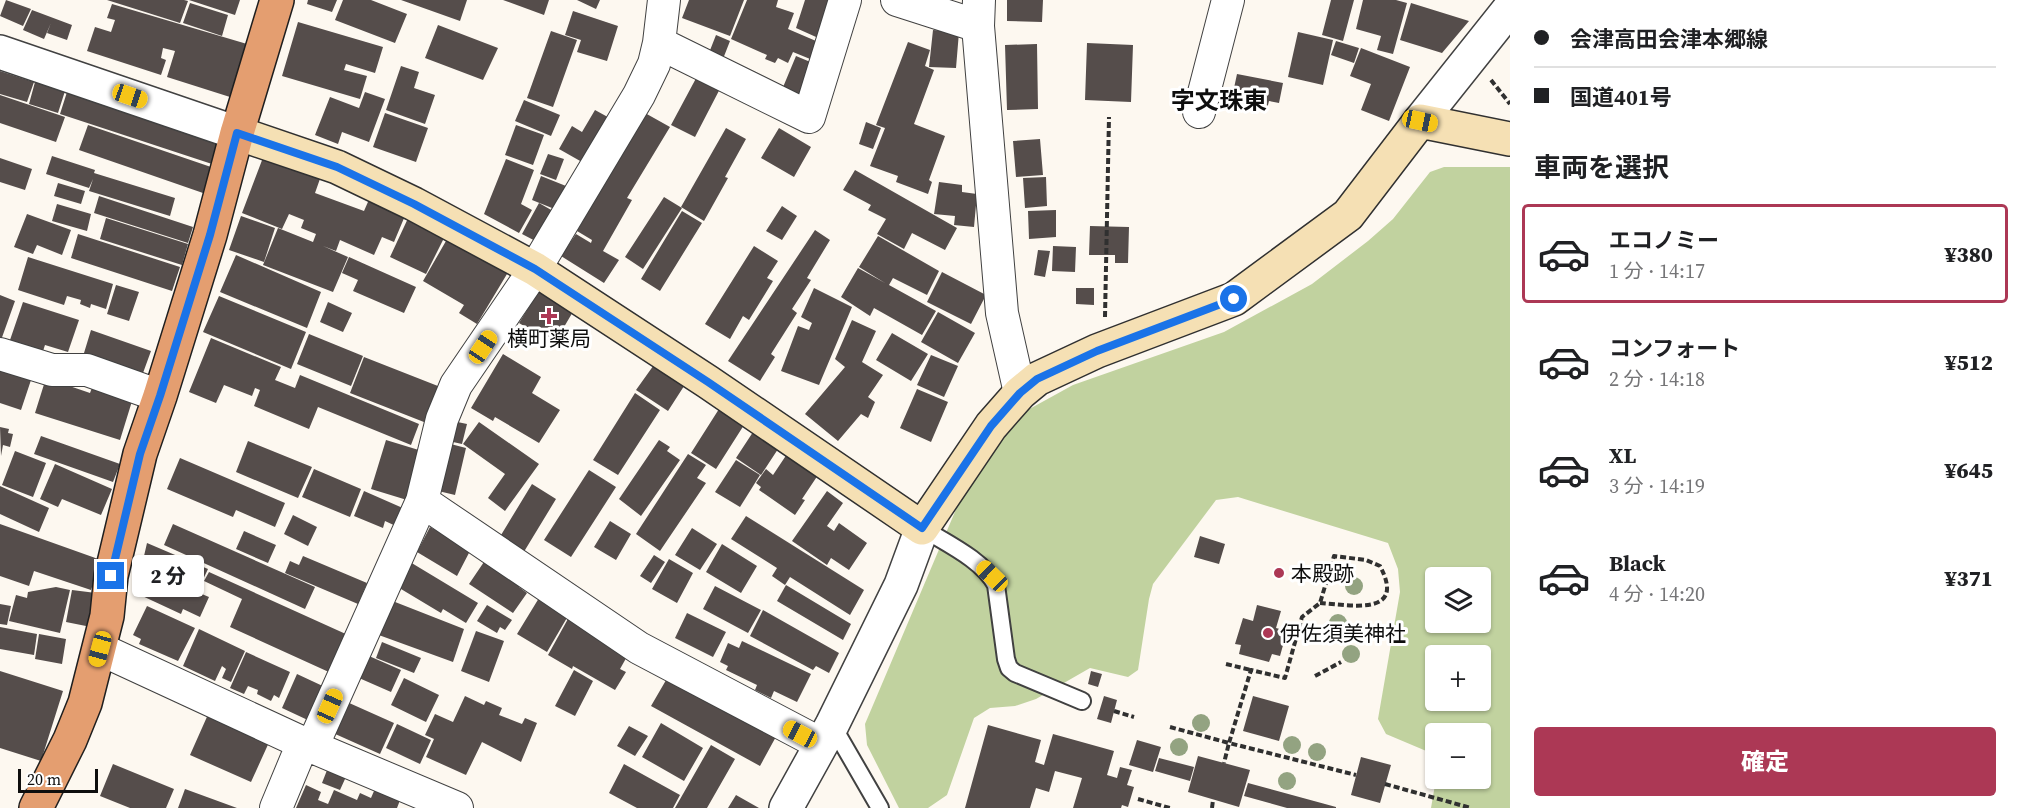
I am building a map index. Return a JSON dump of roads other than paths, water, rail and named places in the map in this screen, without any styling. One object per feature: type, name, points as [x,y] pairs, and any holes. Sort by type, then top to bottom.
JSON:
[{"type":"highway","points":[[36,808],[86,703],[100,649],[107,616],[111,576],[137,465],[210,235],[237,133],[277,0]]},
{"type":"main road","points":[[237,133],[337,167],[414,204],[535,269],[708,382],[922,528],[991,426],[1020,393],[1037,379],[1097,351],[1234,299],[1348,215],[1420,121],[1510,139]]},
{"type":"street","points":[[276,808],[308,745],[422,501],[442,419],[456,386],[535,269],[639,95],[654,64],[664,0]]},
{"type":"street","points":[[659,43],[809,117],[845,0]]},
{"type":"street","points":[[897,0],[979,13],[1002,313],[1020,393]]},
{"type":"street","points":[[1198,112],[1228,0]]},
{"type":"street","points":[[1420,121],[1510,8]]},
{"type":"street","points":[[0,52],[237,133]]},
{"type":"street","points":[[0,354],[52,370],[87,370],[160,396]]},
{"type":"street","points":[[422,501],[639,648],[826,735]]},
{"type":"street","points":[[786,808],[902,585],[922,528]]},
{"type":"street","points":[[100,649],[308,745],[457,808]]},
{"type":"lane","points":[[922,528],[982,566],[992,576],[996,585],[1009,668],[1015,673],[1082,701]]},
{"type":"lane","points":[[826,735],[880,808]]},
{"type":"place","name":"横町薬局","points":[[549,316]]},
{"type":"place","name":"本殿跡","points":[[1279,573]]},
{"type":"place","name":"伊佐須美神社","points":[[1268,633]]},
{"type":"district","name":"字文珠東","points":[[1219,100]]}]
